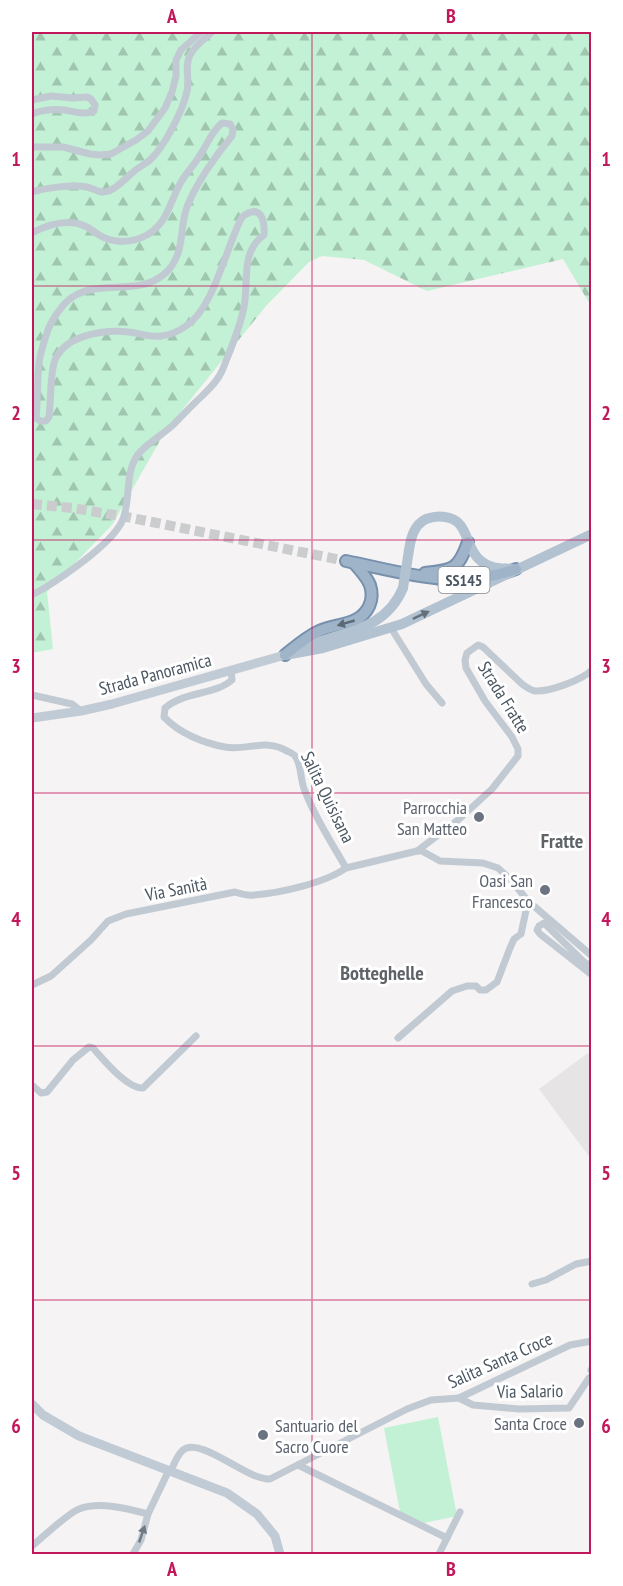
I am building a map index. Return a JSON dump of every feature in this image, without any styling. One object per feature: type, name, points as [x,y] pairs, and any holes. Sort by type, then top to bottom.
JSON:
[{"type":"highway","points":[[410,574],[448,571],[463,557],[468,542]]},
{"type":"highway","name":"SS145","points":[[285,655],[320,631],[356,620],[370,606],[371,586],[365,575],[350,562],[443,580],[494,576],[516,569]]},
{"type":"main road","points":[[285,655],[322,640],[368,626],[386,614],[403,588],[412,534],[417,525],[426,520],[447,517],[455,520],[462,525],[468,542],[480,561],[495,568],[516,569]]},
{"type":"main road","name":"SS145","points":[[516,569],[591,534]]},
{"type":"main road","points":[[285,655],[323,648],[391,628],[516,569]]},
{"type":"main road","name":"Strada Panoramica","points":[[32,718],[112,704],[285,655]]},
{"type":"main road","points":[[32,1404],[43,1415],[79,1436],[227,1493],[257,1514],[275,1536],[280,1554]]},
{"type":"street","points":[[32,147],[63,147],[100,155],[111,154],[136,140],[148,131],[165,108],[176,76],[176,60],[181,50],[201,32]]},
{"type":"street","points":[[32,192],[71,187],[86,187],[99,192],[110,190],[151,159],[174,125],[183,104],[188,90],[188,59],[191,51],[212,32]]},
{"type":"street","points":[[32,100],[51,96],[87,97],[95,105],[94,111],[84,114],[63,110],[47,110],[32,114]]},
{"type":"street","points":[[32,233],[45,226],[62,222],[77,223],[102,237],[117,242],[131,241],[147,235],[166,218],[181,183],[214,129],[222,123],[230,124],[233,129],[232,136],[197,186],[190,200],[185,212],[181,246],[171,267],[148,284],[95,288],[76,293],[55,316],[46,334],[39,362],[36,418],[46,421],[49,417],[54,362],[65,346],[78,338],[108,332],[161,336],[187,326],[196,318],[210,296],[242,217],[249,212],[256,212],[264,223],[264,235],[256,241],[249,258],[246,269],[247,290],[244,308],[221,374],[213,386],[140,452],[132,464],[126,508],[118,528],[89,556],[32,595]]},
{"type":"street","points":[[391,628],[426,684],[442,703]]},
{"type":"street","name":"Strada Fratte","points":[[417,851],[458,820],[492,789],[518,756],[518,749],[512,737],[485,701],[470,675],[465,660],[467,653],[478,645],[483,647],[522,684],[535,691],[547,690],[582,678],[591,670]]},
{"type":"street","name":"Salita Quisisana","points":[[231,670],[232,680],[225,686],[196,693],[173,702],[165,708],[164,717],[185,734],[212,744],[240,748],[257,744],[270,745],[284,748],[295,755],[304,791],[346,868],[417,851]]},
{"type":"street","points":[[32,695],[72,704],[81,711]]},
{"type":"street","points":[[417,851],[440,861],[483,863],[498,868],[512,880],[528,901],[591,956]]},
{"type":"street","name":"Via Sanità","points":[[32,985],[51,976],[91,940],[108,921],[126,914],[235,892],[252,896],[282,891],[309,884],[346,868]]},
{"type":"street","points":[[398,1038],[452,991],[467,986],[476,986],[480,990],[486,990],[497,982],[514,939],[521,934],[528,901]]},
{"type":"street","points":[[591,963],[589,965],[584,962],[544,923],[538,926],[537,930],[540,934],[591,975]]},
{"type":"street","points":[[32,1085],[41,1093],[46,1092],[73,1060],[89,1047],[93,1048],[132,1086],[138,1089],[143,1088],[196,1036]]},
{"type":"street","points":[[532,1284],[546,1280],[576,1264],[591,1261]]},
{"type":"street","name":"Salita Santa Croce","points":[[170,1470],[180,1453],[189,1447],[214,1454],[258,1478],[265,1480],[275,1477],[407,1409],[431,1400],[459,1398],[570,1345],[591,1341]]},
{"type":"street","name":"Via Salario","points":[[459,1398],[473,1405],[519,1409],[569,1408],[590,1372]]},
{"type":"street","points":[[298,1465],[447,1538]]},
{"type":"street","points":[[133,1554],[141,1540],[148,1514],[170,1470]]},
{"type":"street","points":[[32,1546],[79,1509],[94,1506],[123,1507],[148,1514]]},
{"type":"street","points":[[439,1554],[460,1512]]},
{"type":"shaded area","points":[[588,1053],[592,1057],[591,1159],[539,1089]]},
{"type":"green space","points":[[32,32],[591,32],[591,306],[563,259],[427,291],[364,260],[322,256],[309,262],[266,306],[166,430],[112,525],[47,592],[53,649],[32,653]]},
{"type":"green space","points":[[438,1417],[457,1516],[424,1523],[400,1512],[384,1428]]},
{"type":"tunnel","points":[[32,504],[127,517],[346,561]]},
{"type":"place","name":"Parrocchia San Matteo","points":[[479,817]]},
{"type":"place","name":"Oasi San Francesco","points":[[545,890]]},
{"type":"place","name":"Santa Croce","points":[[579,1423]]},
{"type":"place","name":"Santuario del Sacro Cuore","points":[[263,1435]]},
{"type":"district","name":"Fratte","points":[[562,841]]},
{"type":"district","name":"Botteghelle","points":[[382,973]]}]
